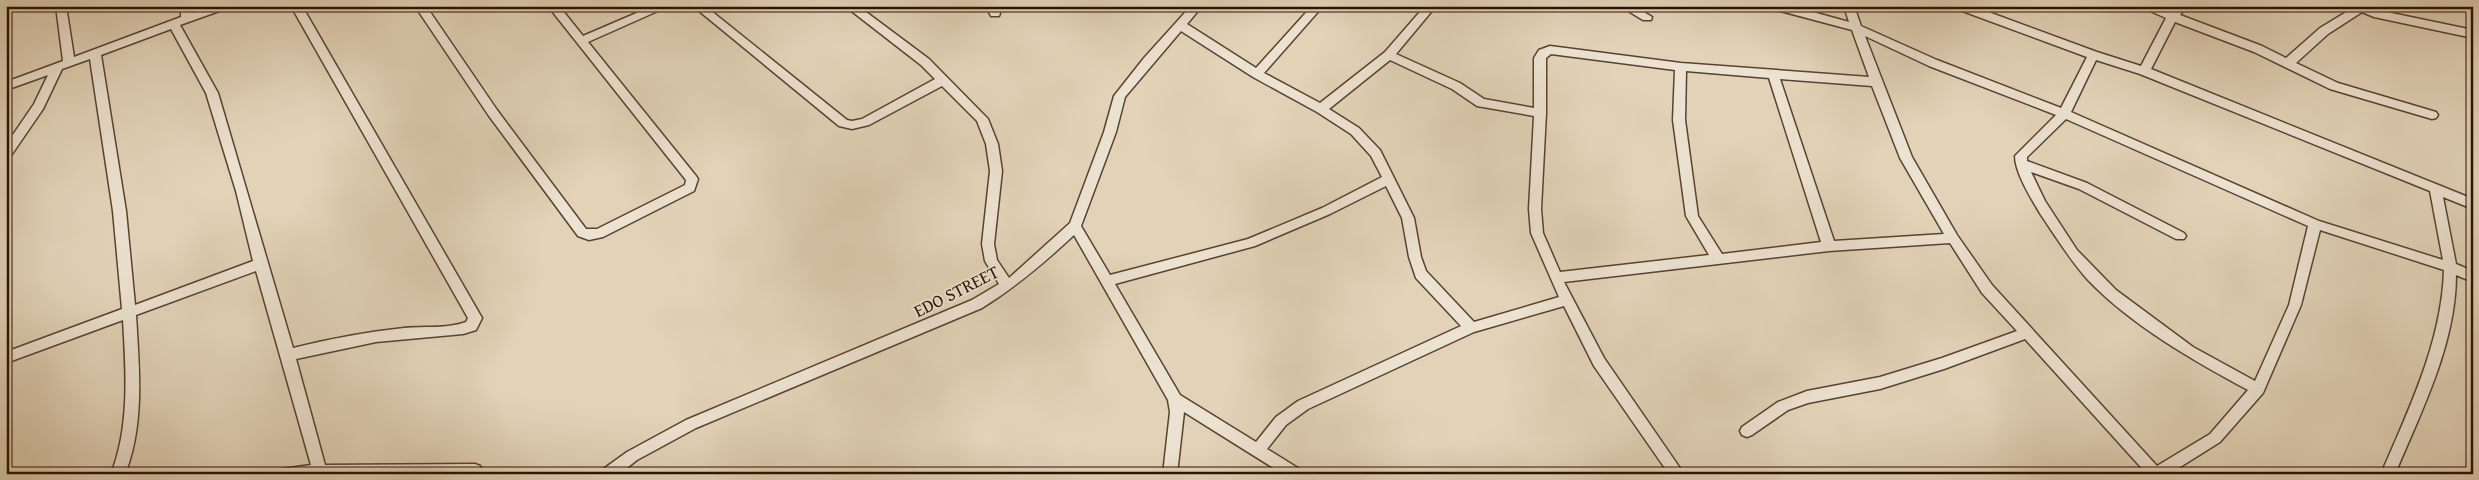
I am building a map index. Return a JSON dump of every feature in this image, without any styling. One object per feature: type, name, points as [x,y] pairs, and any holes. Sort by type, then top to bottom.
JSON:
[{"type":"street","points":[[61,6],[69,64]]},
{"type":"street","points":[[186,6],[187,19]]},
{"type":"street","points":[[6,86],[221,6]]},
{"type":"street","points":[[288,355],[357,339],[409,332],[461,331],[471,326],[474,318],[296,6]]},
{"type":"street","points":[[420,6],[511,137],[582,233],[589,235],[599,234],[690,188],[693,183],[692,179],[553,6]]},
{"type":"street","points":[[580,41],[664,6]]},
{"type":"street","points":[[698,6],[843,124],[852,125],[865,122],[943,80]]},
{"type":"street","points":[[850,6],[925,62],[982,119],[992,144],[996,171],[988,244],[992,260],[1007,286]]},
{"type":"street","name":"EDO STREET","points":[[607,474],[632,456],[691,424],[938,322],[977,304],[1007,286],[1052,250],[1075,226],[1110,132],[1120,96],[1197,6]]},
{"type":"street","points":[[1257,74],[1318,6]]},
{"type":"street","points":[[1321,109],[1389,55],[1431,6]]},
{"type":"street","points":[[1626,6],[1647,16]]},
{"type":"street","points":[[1777,6],[1857,28],[1933,63],[2064,114],[2315,224],[2450,267],[2473,277]]},
{"type":"street","points":[[1849,6],[1906,158],[1953,238],[1987,289],[2156,474],[2215,438],[2258,389],[2295,305],[2315,224]]},
{"type":"street","points":[[1961,6],[2093,56],[2144,71],[2473,204]]},
{"type":"street","points":[[2144,6],[2258,49],[2334,86],[2432,115]]},
{"type":"street","points":[[2144,71],[2173,16],[2182,6]]},
{"type":"street","points":[[2287,64],[2324,31],[2359,7],[2374,13],[2473,34]]},
{"type":"street","points":[[174,24],[212,94],[242,191],[260,264],[288,355],[320,471]]},
{"type":"street","points":[[1180,25],[1257,74],[1321,109],[1355,131],[1376,153],[1408,218],[1415,257],[1421,274],[1471,328]]},
{"type":"street","points":[[1677,474],[1598,362],[1556,278],[1538,233],[1535,209],[1540,113],[1540,58],[1543,53],[1550,50],[1681,67],[1876,82]]},
{"type":"street","points":[[95,54],[118,200],[131,313],[132,433],[127,454],[118,474]]},
{"type":"street","points":[[1389,55],[1456,86],[1481,103],[1540,113]]},
{"type":"street","points":[[2093,56],[2064,114],[2021,156],[2021,164],[2040,203],[2073,253],[2111,294],[2188,351],[2258,389]]},
{"type":"street","points":[[1681,67],[1679,120],[1692,216],[1719,260]]},
{"type":"street","points":[[6,154],[39,106],[57,68]]},
{"type":"street","points":[[1773,74],[1829,246]]},
{"type":"street","points":[[2021,164],[2083,186],[2180,236]]},
{"type":"street","points":[[1106,281],[1251,243],[1326,210],[1389,179]]},
{"type":"street","points":[[2388,474],[2414,414],[2441,331],[2448,301],[2450,267],[2435,188]]},
{"type":"street","points":[[1075,226],[1175,399],[1177,412],[1170,474]]},
{"type":"street","points":[[1556,278],[1829,246],[1953,238]]},
{"type":"street","points":[[6,358],[260,264]]},
{"type":"street","points":[[1258,449],[1281,421],[1303,405],[1471,328],[1568,300]]},
{"type":"street","points":[[1747,431],[1783,406],[1807,397],[1880,382],[1944,363],[2026,333]]},
{"type":"street","points":[[1175,399],[1296,474]]},
{"type":"street","points":[[280,474],[320,471],[475,470]]}]
